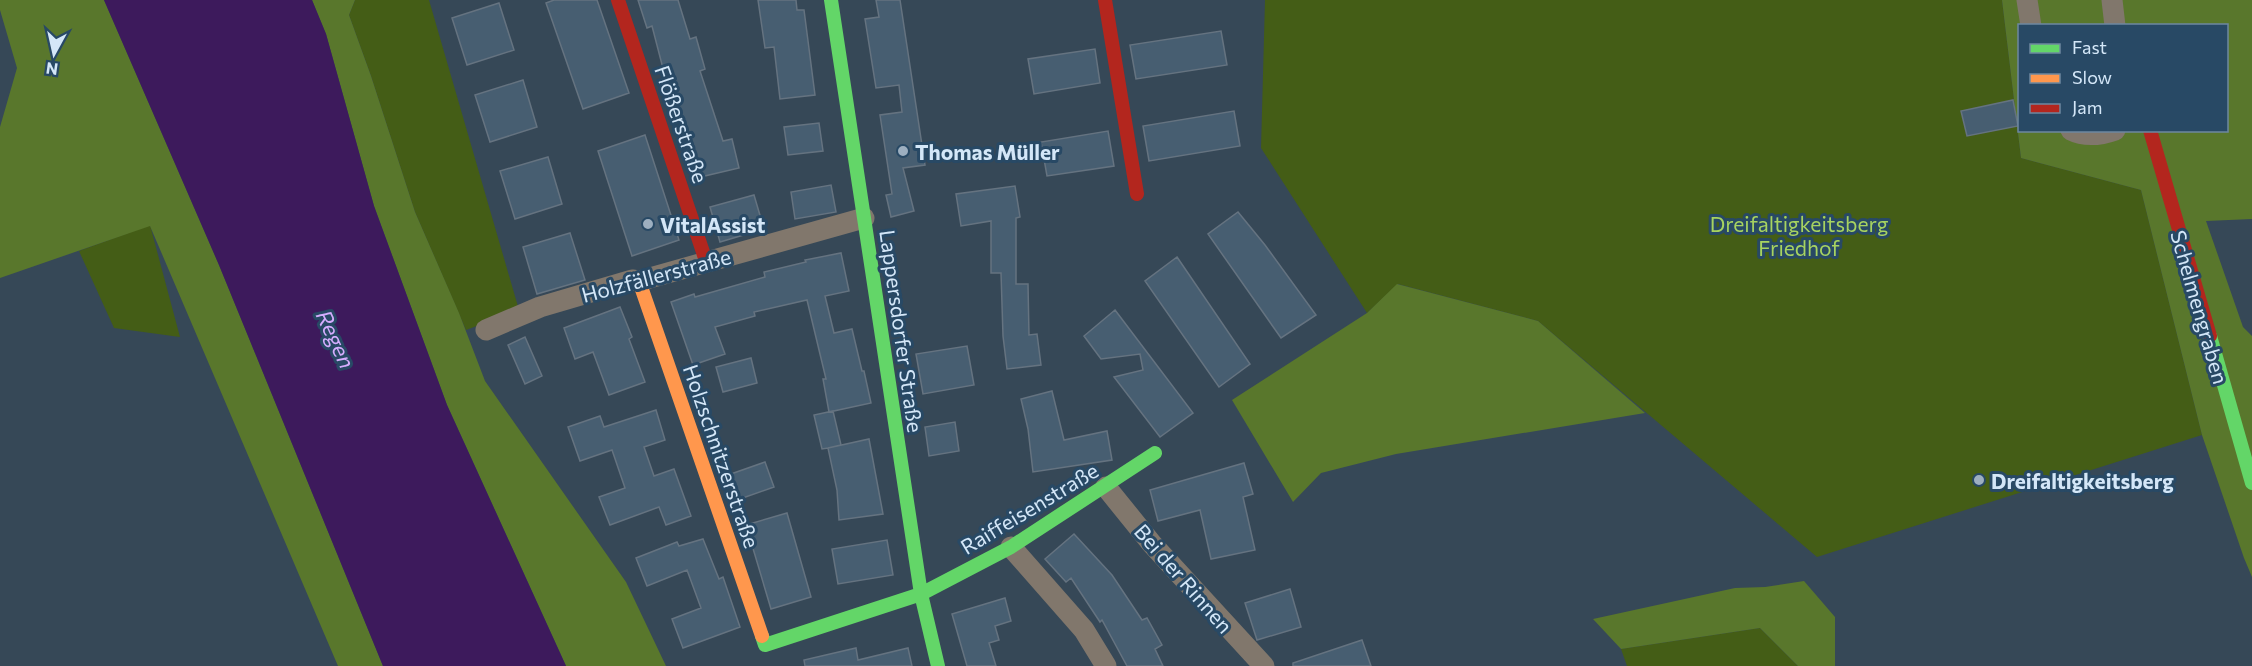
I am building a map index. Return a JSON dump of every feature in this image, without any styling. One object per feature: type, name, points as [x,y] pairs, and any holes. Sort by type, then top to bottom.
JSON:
[{"type":"street","name":"Flößerstraße","points":[[618,0],[706,261]]},
{"type":"street","name":"Lappersdorfer Straße","points":[[831,0],[921,594],[938,666]]},
{"type":"street","points":[[1105,0],[1137,194]]},
{"type":"street","points":[[2027,0],[2031,24]]},
{"type":"street","points":[[2112,0],[2115,24]]},
{"type":"street","points":[[2075,132],[2080,135],[2110,132]]},
{"type":"street","name":"Schelmengraben","points":[[2151,132],[2252,483]]},
{"type":"street","name":"Holzfällerstraße","points":[[486,330],[540,307],[864,218]]},
{"type":"street","name":"Holzschnitzerstraße","points":[[639,280],[765,645]]},
{"type":"street","name":"Raiffeisenstraße","points":[[765,645],[921,594],[1011,548],[1155,453]]},
{"type":"street","name":"Bei der Rinnen","points":[[1106,487],[1152,544],[1264,666]]},
{"type":"street","points":[[1011,548],[1084,630],[1106,666]]},
{"type":"green space","points":[[0,0],[104,0],[219,265],[383,666],[338,666],[150,226],[0,278],[0,127],[17,68],[0,10]]},
{"type":"green space","points":[[312,0],[355,0],[349,15],[415,212],[459,313],[485,381],[626,582],[666,666],[566,666],[447,405],[374,206],[326,34]]},
{"type":"green space","points":[[355,0],[429,0],[519,310],[466,330],[415,212],[349,15]]},
{"type":"green space","name":"Dreifaltigkeitsberg Friedhof","points":[[1265,0],[2002,0],[2021,158],[2141,190],[2202,435],[1817,557],[1538,321],[1398,284],[1367,313],[1261,148]]},
{"type":"green space","points":[[2002,0],[2252,0],[2252,219],[2206,221],[2243,327],[2252,336],[2252,577],[2202,435],[2141,190],[2021,158]]},
{"type":"green space","points":[[150,225],[180,337],[114,328],[79,251]]},
{"type":"green space","points":[[1397,284],[1538,321],[1645,413],[1396,454],[1321,473],[1293,502],[1232,400],[1367,313]]},
{"type":"green space","points":[[1804,581],[1835,617],[1835,666],[1798,666],[1760,628],[1621,649],[1593,619],[1735,588],[1765,587]]},
{"type":"green space","points":[[1760,628],[1798,666],[1627,666],[1621,649]]},
{"type":"water","name":"Regen","points":[[104,0],[312,0],[326,34],[374,206],[447,405],[566,666],[383,666],[219,265]]},
{"type":"building","points":[[554,0],[597,0],[629,93],[583,109],[546,3]]},
{"type":"building","points":[[638,0],[678,0],[690,39],[696,37],[705,69],[700,71],[723,141],[732,139],[739,168],[696,178],[688,149],[690,149],[666,80],[652,26],[647,28]]},
{"type":"building","points":[[758,0],[796,0],[797,10],[804,10],[815,95],[780,99],[774,47],[765,48]]},
{"type":"building","points":[[876,0],[900,0],[925,165],[903,168],[914,211],[891,217],[886,195],[892,194],[880,115],[902,112],[899,85],[876,88],[865,19],[879,17]]},
{"type":"building","points":[[499,3],[514,50],[467,65],[452,18]]},
{"type":"building","points":[[1221,31],[1227,65],[1136,79],[1130,45]]},
{"type":"building","points":[[1095,49],[1100,83],[1034,94],[1028,59]]},
{"type":"building","points":[[523,80],[537,127],[490,142],[475,95]]},
{"type":"building","points":[[2013,100],[2018,126],[1967,136],[1961,111]]},
{"type":"building","points":[[1234,111],[1240,146],[1149,161],[1143,126]]},
{"type":"building","points":[[819,123],[823,151],[788,155],[784,127]]},
{"type":"building","points":[[1108,131],[1114,166],[1047,176],[1041,142]]},
{"type":"building","points":[[645,135],[679,240],[632,256],[598,151]]},
{"type":"building","points":[[548,157],[562,204],[515,219],[500,171]]},
{"type":"building","points":[[831,185],[836,212],[795,219],[791,192]]},
{"type":"building","points":[[1015,186],[1020,217],[1016,218],[1016,284],[1028,284],[1029,335],[1037,334],[1041,365],[1007,369],[1003,336],[1001,273],[991,273],[991,221],[961,226],[956,194]]},
{"type":"building","points":[[754,195],[764,229],[720,242],[710,207]]},
{"type":"building","points":[[1238,212],[1316,315],[1281,338],[1208,234]]},
{"type":"building","points":[[570,233],[585,280],[537,294],[523,247]]},
{"type":"building","points":[[841,253],[849,291],[825,296],[834,333],[852,329],[871,403],[829,412],[823,379],[826,379],[807,300],[754,312],[755,316],[715,327],[725,354],[693,365],[671,302],[694,294],[695,297],[765,277],[764,272],[806,262],[805,260]]},
{"type":"building","points":[[1177,257],[1250,364],[1219,387],[1145,281]]},
{"type":"building","points":[[620,307],[632,337],[629,339],[645,382],[609,395],[593,352],[575,359],[564,328]]},
{"type":"building","points":[[1115,310],[1193,413],[1160,437],[1114,377],[1143,370],[1140,354],[1101,359],[1084,336]]},
{"type":"building","points":[[525,337],[542,376],[525,384],[508,345]]},
{"type":"building","points":[[967,346],[974,385],[923,394],[916,354]]},
{"type":"building","points":[[751,358],[757,383],[723,392],[716,367]]},
{"type":"building","points":[[1052,391],[1064,440],[1107,431],[1112,460],[1033,472],[1028,429],[1021,399]]},
{"type":"building","points":[[656,410],[665,440],[644,447],[654,476],[674,469],[691,516],[666,525],[659,507],[610,525],[599,497],[625,488],[612,450],[580,461],[568,427],[600,416],[604,427]]},
{"type":"building","points":[[833,411],[841,445],[822,449],[814,415]]},
{"type":"building","points":[[955,422],[959,451],[929,456],[925,427]]},
{"type":"building","points":[[869,439],[883,514],[839,520],[837,490],[828,448]]},
{"type":"building","points":[[765,462],[774,487],[737,500],[728,475]]},
{"type":"building","points":[[1244,463],[1253,494],[1243,497],[1255,550],[1211,559],[1200,510],[1158,521],[1150,490]]},
{"type":"building","points":[[787,513],[811,597],[771,609],[746,525]]},
{"type":"building","points":[[1074,534],[1112,575],[1142,620],[1147,618],[1162,645],[1155,649],[1163,666],[1127,666],[1102,620],[1100,622],[1071,578],[1066,582],[1045,559]]},
{"type":"building","points":[[703,539],[719,579],[723,577],[740,627],[683,648],[672,619],[701,608],[687,570],[647,586],[636,558],[677,542],[679,546]]},
{"type":"building","points":[[887,540],[893,575],[838,584],[832,549]]},
{"type":"building","points":[[1290,589],[1301,627],[1257,640],[1245,603]]},
{"type":"building","points":[[1005,598],[1011,621],[995,626],[999,640],[989,643],[996,666],[967,666],[952,614]]},
{"type":"building","points":[[1362,640],[1371,666],[1293,666],[1293,663]]},
{"type":"building","points":[[856,648],[858,660],[908,648],[912,666],[805,666],[804,660]]},
{"type":"traffic: fast","points":[[831,0],[921,594],[938,666]]},
{"type":"traffic: fast","points":[[2210,336],[2252,483]]},
{"type":"traffic: fast","points":[[762,636],[765,645],[921,594],[1011,547],[1155,453]]},
{"type":"traffic: slow","points":[[639,281],[762,636]]},
{"type":"traffic: jam","points":[[618,0],[706,261]]},
{"type":"traffic: jam","points":[[1105,0],[1137,194]]},
{"type":"traffic: jam","points":[[2151,132],[2210,336]]},
{"type":"place","name":"Thomas Müller","points":[[903,151]]},
{"type":"place","name":"VitalAssist","points":[[648,224]]},
{"type":"place","name":"Dreifaltigkeitsberg","points":[[1979,480]]}]
